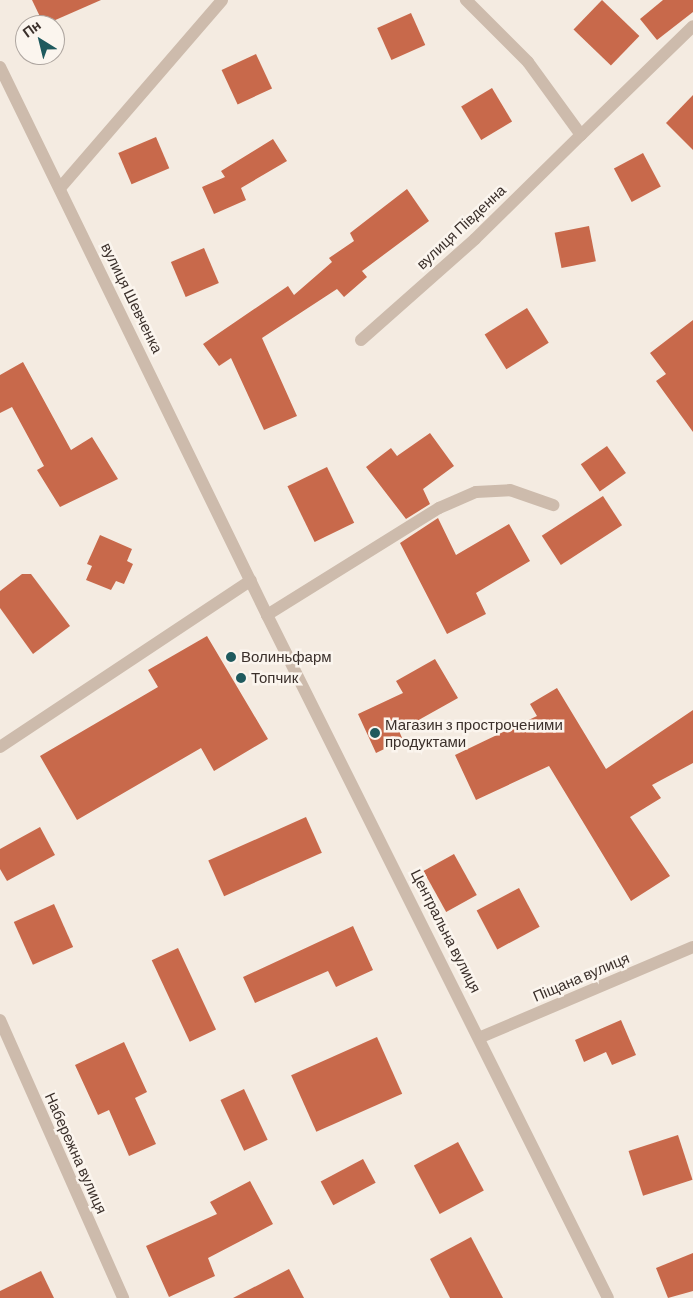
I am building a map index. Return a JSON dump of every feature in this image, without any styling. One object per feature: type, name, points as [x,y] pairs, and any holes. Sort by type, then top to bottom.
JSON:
[{"type":"street","points":[[60,188],[222,0]]},
{"type":"street","points":[[466,0],[528,62],[581,135]]},
{"type":"street","name":"вулиця Південна","points":[[361,340],[475,239],[693,26]]},
{"type":"street","name":"вулиця Шевченка","points":[[0,67],[250,580]]},
{"type":"street","points":[[266,615],[439,508],[476,492],[510,490],[553,505]]},
{"type":"street","points":[[0,747],[250,580]]},
{"type":"street","name":"Центральна вулиця","points":[[250,580],[266,615],[481,1037],[608,1298]]},
{"type":"street","name":"Піщана вулиця","points":[[481,1037],[693,947]]},
{"type":"street","name":"Набережна вулиця","points":[[0,1020],[123,1298]]},
{"type":"building","points":[[32,0],[101,0],[65,16],[39,15]]},
{"type":"building","points":[[602,0],[639,36],[611,66],[574,29]]},
{"type":"building","points":[[663,0],[693,0],[693,12],[657,40],[640,19]]},
{"type":"building","points":[[411,13],[425,45],[391,60],[377,28]]},
{"type":"building","points":[[256,54],[272,88],[238,104],[222,70]]},
{"type":"building","points":[[492,88],[512,121],[481,140],[461,107]]},
{"type":"building","points":[[693,95],[693,150],[666,123]]},
{"type":"building","points":[[156,137],[169,168],[132,184],[118,153]]},
{"type":"building","points":[[273,139],[287,161],[241,188],[246,200],[214,214],[202,187],[225,177],[221,171]]},
{"type":"building","points":[[643,153],[661,187],[632,202],[614,168]]},
{"type":"building","points":[[407,189],[429,221],[362,271],[367,277],[344,297],[337,289],[262,338],[297,416],[264,430],[231,358],[219,366],[203,344],[288,286],[294,295],[332,262],[329,258],[354,241],[350,233]]},
{"type":"building","points":[[589,226],[596,261],[562,268],[555,233]]},
{"type":"building","points":[[204,248],[219,283],[186,297],[171,262]]},
{"type":"building","points":[[527,308],[549,343],[506,369],[485,334]]},
{"type":"building","points":[[693,320],[693,432],[656,381],[666,374],[650,353]]},
{"type":"building","points":[[23,362],[71,450],[92,437],[118,479],[60,507],[37,470],[44,466],[12,407],[0,413],[0,375]]},
{"type":"building","points":[[430,433],[454,466],[423,489],[430,504],[406,519],[366,467],[391,448],[397,456]]},
{"type":"building","points":[[607,446],[626,473],[600,491],[581,464]]},
{"type":"building","points":[[327,467],[354,523],[315,542],[287,486]]},
{"type":"building","points":[[603,496],[622,525],[561,565],[542,536]]},
{"type":"building","points":[[438,518],[456,555],[509,524],[530,561],[476,593],[486,614],[447,634],[400,543]]},
{"type":"building","points":[[100,535],[132,549],[127,561],[133,564],[124,584],[116,581],[111,590],[86,580],[92,566],[87,564]]},
{"type":"building","points":[[22,574],[31,574],[70,626],[33,654],[0,608],[0,591]]},
{"type":"building","points":[[207,636],[268,739],[214,771],[201,748],[77,820],[40,756],[158,687],[148,670]]},
{"type":"building","points":[[435,659],[458,698],[399,731],[403,740],[376,753],[358,714],[403,693],[396,681]]},
{"type":"building","points":[[557,688],[606,769],[693,710],[693,763],[652,785],[661,798],[630,817],[670,876],[631,901],[549,766],[476,800],[455,755],[537,716],[530,704]]},
{"type":"building","points":[[306,817],[322,853],[224,896],[208,861]]},
{"type":"building","points":[[40,827],[55,855],[7,881],[0,869],[0,849]]},
{"type":"building","points":[[454,854],[477,895],[446,912],[423,871]]},
{"type":"building","points":[[519,888],[540,927],[497,949],[477,911]]},
{"type":"building","points":[[54,904],[73,947],[33,965],[14,922]]},
{"type":"building","points":[[353,926],[373,970],[336,987],[328,971],[255,1003],[243,977]]},
{"type":"building","points":[[178,948],[216,1030],[190,1042],[152,960]]},
{"type":"building","points":[[621,1020],[636,1055],[612,1065],[606,1052],[584,1062],[575,1040]]},
{"type":"building","points":[[377,1037],[402,1094],[316,1132],[291,1075]]},
{"type":"building","points":[[124,1042],[147,1092],[135,1098],[156,1144],[129,1156],[109,1110],[98,1115],[75,1065]]},
{"type":"building","points":[[244,1089],[268,1140],[244,1151],[220,1100]]},
{"type":"building","points":[[678,1135],[693,1180],[643,1196],[629,1151]]},
{"type":"building","points":[[458,1142],[484,1191],[440,1214],[414,1165]]},
{"type":"building","points":[[363,1159],[376,1183],[333,1205],[321,1182]]},
{"type":"building","points":[[250,1181],[273,1224],[208,1258],[215,1276],[169,1297],[146,1246],[217,1214],[210,1202]]},
{"type":"building","points":[[471,1237],[503,1298],[450,1298],[430,1259]]},
{"type":"building","points":[[693,1253],[693,1291],[668,1298],[656,1268]]},
{"type":"building","points":[[289,1269],[304,1298],[233,1298]]},
{"type":"building","points":[[41,1271],[54,1298],[0,1298],[0,1291]]},
{"type":"place","name":"Волиньфарм","points":[[231,657]]},
{"type":"place","name":"Топчик","points":[[241,678]]},
{"type":"place","name":"Магазин з простроченими продуктами","points":[[375,733]]}]
